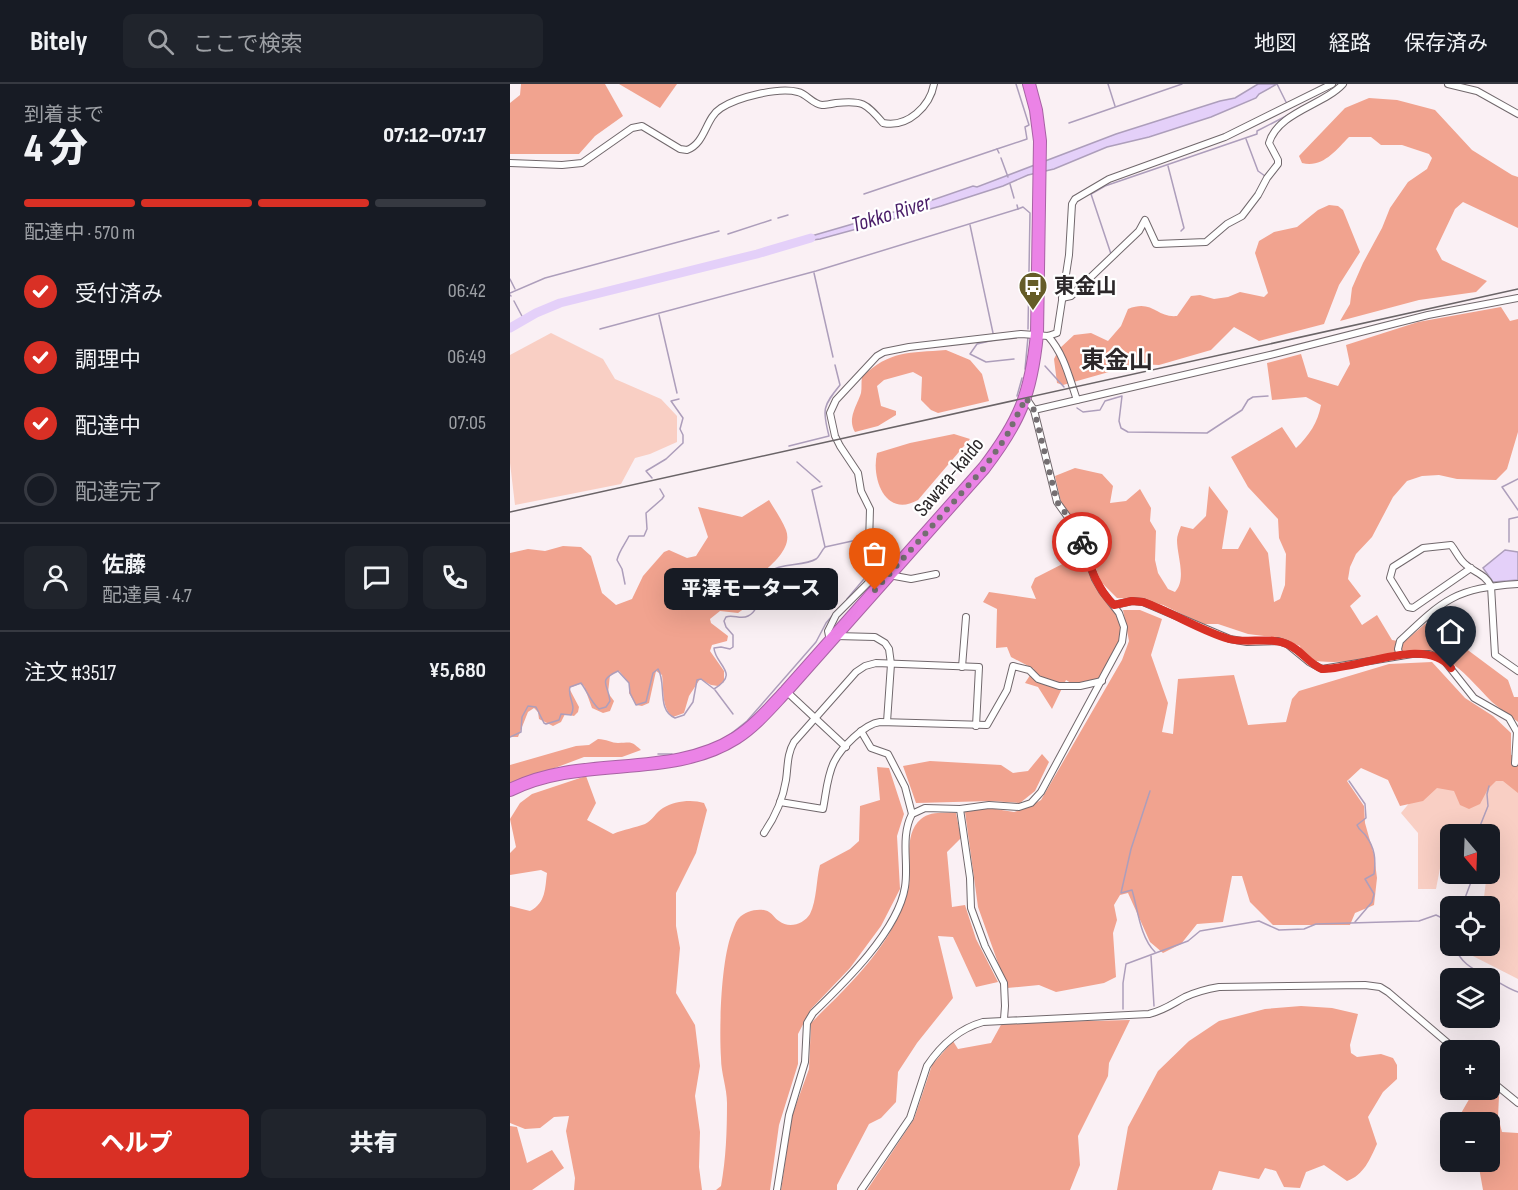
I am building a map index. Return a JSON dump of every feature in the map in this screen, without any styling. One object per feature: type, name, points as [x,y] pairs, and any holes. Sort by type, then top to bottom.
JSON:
[{"type":"highway","name":"Sawara-kaido","points":[[510,790],[537,779],[566,772],[675,760],[712,751],[747,731],[786,692],[984,468],[1006,437],[1026,398],[1042,335],[1040,145],[1036,110],[1029,84]]},
{"type":"street","points":[[510,163],[562,165],[582,163],[632,128],[642,126],[680,149],[687,150],[699,142],[715,113],[720,109],[731,102],[772,92],[801,93],[819,105],[859,102],[871,109],[884,123],[903,122],[929,101],[934,84]]},
{"type":"street","points":[[887,722],[891,664],[889,649],[880,639],[855,636],[832,639],[828,631],[836,615],[868,583],[873,572],[869,549],[870,509],[861,491],[858,472],[840,446],[833,430],[830,413],[836,400],[877,356],[884,352],[1021,334],[1057,333],[1069,255],[1072,204],[1075,199],[1108,179],[1225,138],[1332,84]]},
{"type":"street","points":[[1062,298],[1071,296],[1139,231],[1144,220],[1154,242],[1158,245],[1175,242],[1202,243],[1227,224],[1237,220],[1258,195],[1278,164],[1269,143],[1271,137],[1278,128],[1300,110],[1331,94],[1342,84]]},
{"type":"street","points":[[1448,84],[1477,91],[1518,114]]},
{"type":"street","points":[[1034,410],[1270,356],[1428,315],[1518,298]]},
{"type":"street","points":[[1042,335],[1054,342],[1068,370],[1077,400]]},
{"type":"street","points":[[912,814],[926,808],[989,805],[1019,807],[1031,802],[1041,792],[1119,650],[1124,634],[1122,620],[1095,579],[1077,530],[1057,502],[1034,410],[1026,398]]},
{"type":"street","points":[[1471,568],[1413,608],[1408,607],[1390,578],[1395,565],[1418,549],[1450,545],[1464,563],[1485,576],[1491,586],[1495,655],[1518,671]]},
{"type":"street","points":[[889,575],[911,579],[936,574]]},
{"type":"street","points":[[1400,656],[1398,649],[1400,641],[1432,611],[1458,595],[1491,586],[1518,584]]},
{"type":"street","points":[[1114,605],[1132,601],[1143,602],[1230,639],[1247,642],[1278,641],[1287,644],[1309,662],[1322,669],[1420,653],[1443,659],[1474,698],[1509,718],[1516,732],[1515,763]]},
{"type":"street","points":[[962,667],[966,617]]},
{"type":"street","points":[[764,833],[780,802],[791,747],[859,669],[871,664],[979,667],[976,726]]},
{"type":"street","points":[[780,802],[823,809],[835,760],[861,730],[874,723],[987,725],[1007,690],[1013,666],[1029,670],[1038,679],[1059,686],[1080,686],[1102,681]]},
{"type":"street","points":[[786,692],[846,747]]},
{"type":"street","points":[[777,1190],[789,1115],[805,1062],[807,1023],[813,1013],[865,959],[897,910],[905,889],[906,828],[912,814],[905,787],[888,754],[870,748],[861,730]]},
{"type":"street","points":[[960,808],[970,878],[971,908],[985,946],[1004,983],[1004,1019]]},
{"type":"street","points":[[861,1190],[910,1118],[931,1060],[948,1041],[962,1030],[983,1022],[1004,1019],[1149,1014],[1170,1007],[1203,990],[1218,987],[1365,986],[1380,987],[1388,992],[1444,1040]]},
{"type":"street","points":[[1500,1088],[1518,1103]]},
{"type":"shaded area","points":[[521,84],[605,84],[623,116],[595,136],[579,154],[510,154],[510,103],[520,95]]},
{"type":"shaded area","points":[[619,84],[677,84],[660,108]]},
{"type":"shaded area","points":[[1369,98],[1397,100],[1435,110],[1472,150],[1518,177],[1518,228],[1463,202],[1455,209],[1436,249],[1442,260],[1487,281],[1476,292],[1419,300],[1340,321],[1350,304],[1352,288],[1363,263],[1390,208],[1408,182],[1427,169],[1432,158],[1429,154],[1402,145],[1381,145],[1371,137],[1349,137],[1334,153],[1322,161],[1302,163],[1299,156],[1345,108]]},
{"type":"shaded area","points":[[1329,205],[1338,206],[1343,210],[1360,252],[1339,285],[1324,324],[1259,341],[1234,327],[1211,350],[1159,365],[1137,364],[1063,385],[1057,383],[1054,359],[1059,349],[1074,335],[1091,333],[1108,341],[1121,326],[1128,309],[1143,306],[1170,316],[1177,316],[1191,296],[1200,295],[1214,299],[1240,292],[1264,297],[1268,293],[1255,253],[1259,241],[1274,232],[1297,227],[1318,210]]},
{"type":"shaded area","points":[[1501,307],[1510,321],[1518,319],[1518,432],[1507,469],[1496,480],[1457,479],[1439,475],[1422,476],[1407,481],[1393,497],[1372,537],[1356,554],[1348,579],[1361,596],[1350,606],[1362,625],[1377,615],[1392,640],[1404,642],[1425,624],[1448,612],[1461,645],[1508,680],[1514,697],[1518,697],[1518,722],[1492,702],[1457,667],[1433,653],[1412,650],[1352,661],[1303,660],[1300,646],[1280,638],[1248,634],[1218,624],[1202,624],[1163,605],[1139,599],[1117,598],[1101,582],[1079,524],[1068,514],[1061,502],[1055,476],[1075,468],[1102,474],[1113,486],[1110,503],[1126,501],[1140,489],[1151,508],[1150,521],[1156,531],[1155,560],[1158,573],[1168,589],[1175,592],[1179,587],[1181,574],[1177,546],[1178,533],[1181,526],[1193,529],[1206,516],[1209,486],[1228,511],[1222,549],[1238,549],[1250,527],[1268,553],[1274,602],[1280,599],[1285,585],[1286,554],[1279,538],[1278,519],[1248,487],[1231,457],[1282,427],[1296,448],[1312,428],[1321,405],[1306,397],[1272,400],[1267,363],[1301,354],[1308,377],[1338,386],[1350,364],[1346,345],[1418,322]]},
{"type":"shaded area","points":[[551,333],[603,359],[615,379],[661,399],[677,416],[677,442],[635,458],[621,484],[515,505],[510,463],[510,355]]},
{"type":"shaded area","points":[[946,350],[970,360],[982,374],[989,401],[938,413],[931,410],[921,400],[922,377],[913,372],[884,380],[877,386],[881,406],[896,411],[896,415],[878,426],[855,432],[852,417],[861,393],[862,377],[891,357]]},
{"type":"shaded area","points":[[954,434],[970,439],[918,500],[907,504],[897,504],[889,500],[883,493],[876,474],[877,453],[910,443]]},
{"type":"shaded area","points":[[769,500],[786,530],[786,545],[782,553],[751,583],[752,603],[738,613],[720,611],[710,619],[711,623],[728,636],[727,641],[712,645],[710,651],[724,671],[724,682],[718,686],[700,679],[689,696],[684,713],[673,717],[666,709],[662,675],[656,671],[649,703],[642,706],[636,705],[629,693],[629,683],[619,671],[610,675],[608,693],[614,701],[610,711],[603,713],[592,708],[584,686],[580,684],[569,688],[579,707],[574,716],[565,714],[561,722],[553,726],[539,719],[538,712],[534,708],[528,712],[518,737],[510,737],[510,553],[528,549],[545,551],[563,546],[581,547],[591,556],[602,593],[616,605],[632,599],[643,576],[664,552],[669,550],[687,558],[696,556],[708,537],[698,507],[742,517]]},
{"type":"shaded area","points":[[1082,554],[1119,619],[1120,636],[1116,651],[1099,680],[1076,686],[1066,680],[1052,709],[1038,687],[1025,683],[1034,669],[1011,657],[1007,647],[996,648],[997,609],[983,602],[989,592],[1036,599],[1031,587],[1035,578]]},
{"type":"shaded area","points":[[1123,610],[1140,610],[1162,619],[1151,655],[1168,703],[1162,732],[1173,734],[1178,679],[1234,675],[1248,725],[1286,722],[1292,699],[1299,691],[1389,664],[1432,662],[1465,698],[1493,716],[1511,733],[1511,755],[1518,755],[1518,793],[1503,781],[1496,781],[1488,789],[1480,804],[1469,809],[1460,805],[1454,791],[1437,788],[1423,801],[1400,806],[1388,780],[1361,768],[1347,781],[1364,806],[1365,823],[1374,855],[1377,878],[1374,905],[1355,913],[1350,925],[1273,925],[1250,902],[1242,876],[1232,876],[1223,922],[1197,924],[1181,944],[1163,953],[1150,942],[1128,893],[1120,895],[1114,905],[1117,920],[1113,933],[1116,977],[1104,983],[1056,992],[1039,985],[1007,988],[978,907],[965,812],[989,808],[1014,812],[1041,800],[1122,660],[1129,641]]},
{"type":"shaded area","points":[[598,739],[630,743],[641,750],[622,757],[584,757],[510,785],[510,765],[576,746],[589,745]]},
{"type":"shaded area","points":[[1042,754],[1049,762],[1035,791],[1020,803],[991,801],[916,803],[903,766],[930,761],[1001,765],[1013,773],[1028,771]]},
{"type":"shaded area","points":[[877,767],[889,768],[904,814],[897,836],[900,889],[881,926],[850,968],[811,1009],[798,1034],[798,1064],[779,1125],[770,1190],[716,1190],[721,1186],[723,1176],[727,1124],[727,1097],[720,1045],[722,993],[726,957],[735,926],[742,916],[758,910],[769,912],[787,925],[796,924],[807,918],[814,903],[820,865],[850,849],[859,841],[860,806],[880,800]]},
{"type":"shaded area","points":[[1413,771],[1518,781],[1518,979],[1473,956],[1500,956],[1500,896],[1484,896],[1486,884],[1500,884],[1500,824],[1440,824],[1440,868],[1436,889],[1418,889],[1418,833],[1401,813],[1426,783]]},
{"type":"shaded area","points":[[586,776],[596,803],[587,820],[613,834],[645,824],[663,808],[678,802],[704,803],[707,810],[696,853],[676,893],[676,926],[680,948],[676,993],[695,1025],[700,1066],[695,1096],[700,1132],[699,1167],[702,1190],[574,1190],[575,1178],[566,1131],[569,1116],[554,1117],[540,1128],[525,1129],[510,1123],[510,906],[530,911],[535,908],[544,895],[547,873],[541,870],[510,875],[510,853],[516,847],[510,819],[520,803],[532,794]]},
{"type":"shaded area","points":[[956,813],[961,838],[947,852],[952,907],[965,905],[976,939],[998,982],[976,987],[953,937],[938,936],[953,998],[917,1043],[898,1072],[896,1102],[881,1118],[869,1124],[837,1185],[837,1190],[781,1190],[792,1116],[809,1069],[811,1023],[868,963],[892,929],[908,891],[910,843],[915,826],[925,816]]},
{"type":"shaded area","points":[[1301,1006],[1332,1008],[1358,1014],[1350,1045],[1351,1053],[1357,1057],[1381,1054],[1393,1058],[1397,1065],[1397,1079],[1383,1092],[1368,1117],[1377,1144],[1369,1161],[1358,1175],[1347,1181],[1324,1165],[1306,1172],[1300,1188],[1284,1187],[1276,1171],[1265,1168],[1259,1179],[1219,1171],[1212,1190],[1117,1190],[1128,1127],[1158,1071],[1189,1041],[1219,1021],[1265,1009]]},
{"type":"shaded area","points":[[1130,1020],[1109,1063],[1108,1076],[1078,1136],[1080,1165],[1070,1190],[867,1190],[914,1119],[932,1065],[953,1041],[958,1049],[991,1043],[1002,1023]]},
{"type":"shaded area","points":[[1469,1100],[1499,1100],[1498,1112],[1462,1112]]},
{"type":"shaded area","points":[[1500,1124],[1502,1132],[1518,1133],[1518,1190],[1483,1190],[1480,1172],[1500,1172]]},
{"type":"shaded area","points":[[510,1126],[517,1127],[527,1163],[552,1150],[564,1168],[532,1190],[510,1190]]},
{"type":"water","points":[[1258,84],[1277,84],[1256,98],[1211,117],[1149,137],[1107,147],[1054,169],[1028,175],[1003,186],[941,206],[820,239],[799,242],[808,237],[918,205],[973,186],[977,187],[1116,134],[1235,98]]},
{"type":"water","points":[[1505,550],[1518,552],[1518,580],[1493,582],[1483,568]]},
{"type":"waterway","points":[[999,153],[997,149],[1027,139],[1025,127],[1029,125],[1016,84]]},
{"type":"waterway","points":[[1108,84],[1115,106]]},
{"type":"waterway","points":[[1069,123],[1182,84]]},
{"type":"waterway","points":[[1277,84],[1286,102]]},
{"type":"waterway","points":[[1111,254],[1091,194],[1105,186],[1257,134],[1257,131],[1288,115]]},
{"type":"waterway","points":[[1246,139],[1258,171],[1265,176]]},
{"type":"waterway","points":[[864,194],[997,149]]},
{"type":"waterway","points":[[1001,158],[1008,177]]},
{"type":"waterway","points":[[1168,166],[1184,228],[1181,231]]},
{"type":"waterway","points":[[1010,184],[1014,198]]},
{"type":"waterway","points":[[1017,205],[1018,209],[1023,207],[1030,213],[1028,329]]},
{"type":"waterway","points":[[600,329],[816,271],[1018,209]]},
{"type":"waterway","points":[[778,218],[788,215]]},
{"type":"waterway","points":[[728,234],[771,220]]},
{"type":"waterway","points":[[970,225],[993,333]]},
{"type":"waterway","points":[[510,293],[545,278],[719,231]]},
{"type":"waterway","name":"Tokko River","points":[[510,328],[560,303],[757,254],[811,238]]},
{"type":"waterway","points":[[814,273],[833,357]]},
{"type":"waterway","points":[[510,279],[515,289]]},
{"type":"waterway","points":[[514,301],[524,320]]},
{"type":"waterway","points":[[659,315],[677,393]]},
{"type":"waterway","points":[[1025,369],[1028,337]]},
{"type":"waterway","points":[[994,340],[977,344],[970,354],[986,362],[1014,359]]},
{"type":"waterway","points":[[789,446],[829,436],[825,420],[827,403],[840,385],[835,365]]},
{"type":"waterway","points":[[1045,366],[1064,387]]},
{"type":"waterway","points":[[1017,396],[1022,378]]},
{"type":"waterway","points":[[1077,408],[1083,412],[1100,410],[1105,401],[1122,396],[1119,421],[1121,428],[1128,432],[1207,433],[1242,410],[1248,400],[1253,397],[1268,396]]},
{"type":"waterway","points":[[652,478],[646,471],[666,459],[683,443],[680,429],[683,418],[671,401],[679,399]]},
{"type":"waterway","points":[[797,462],[820,482]]},
{"type":"waterway","points":[[1518,479],[1502,487],[1518,510]]},
{"type":"waterway","points":[[822,486],[812,490],[825,547],[866,538],[866,541]]},
{"type":"waterway","points":[[625,584],[618,557],[629,536],[644,536],[647,529],[646,513],[664,496],[660,489]]},
{"type":"waterway","points":[[1509,542],[1509,519],[1518,517]]},
{"type":"waterway","points":[[510,737],[521,732],[522,717],[528,706],[536,707],[546,724],[559,720],[561,714],[571,715],[573,708],[570,687],[581,683],[599,709],[606,707],[610,701],[605,683],[608,677],[618,671],[629,683],[630,693],[636,705],[646,702],[653,673],[658,669],[666,709],[675,718],[684,715],[693,702],[697,680],[701,679],[714,689],[726,678],[726,673],[714,648],[730,649],[733,647],[733,635],[724,621],[726,617],[745,617],[753,613],[762,582],[770,571],[811,561],[817,558],[825,547]]},
{"type":"waterway","points":[[847,599],[869,573],[869,563]]},
{"type":"waterway","points":[[728,736],[747,721],[816,642],[832,616]]},
{"type":"waterway","points":[[715,690],[733,714]]},
{"type":"waterway","points":[[658,754],[672,754]]},
{"type":"waterway","points":[[1349,781],[1365,804],[1366,818],[1357,825],[1369,841],[1375,859],[1374,874],[1365,879],[1374,894],[1372,902],[1355,922]]},
{"type":"waterway","points":[[1481,824],[1488,806],[1489,786]]},
{"type":"waterway","points":[[1150,791],[1131,849],[1121,893],[1132,890],[1143,931],[1155,952]]},
{"type":"waterway","points":[[1466,896],[1470,884]]},
{"type":"waterway","points":[[1123,1009],[1126,964],[1188,941],[1200,931],[1259,921],[1279,930],[1304,929],[1316,924],[1419,921],[1436,915],[1440,917]]},
{"type":"waterway","points":[[1151,956],[1154,1006]]},
{"type":"waterway","points":[[1459,956],[1480,973],[1518,992]]},
{"type":"railway","points":[[510,512],[1518,289]]},
{"type":"way so far","points":[[875,590],[984,468],[1006,437],[1026,398],[1034,410],[1057,502],[1073,523],[1082,542]]},
{"type":"place","name":"東金山","points":[[1033,312]]},
{"type":"place","name":"平澤モータース","points":[[875,590]]},
{"type":"district","name":"東金山","points":[[1117,360]]},
{"type":"route","points":[[1082,542],[1095,579],[1114,605],[1132,601],[1143,602],[1230,639],[1247,642],[1278,641],[1294,648],[1309,662],[1322,669],[1420,653],[1437,656],[1451,668]]}]
